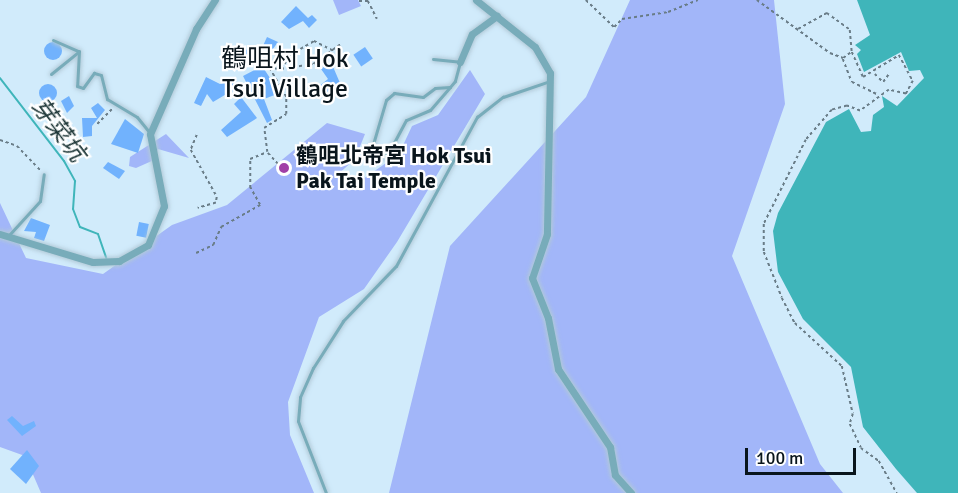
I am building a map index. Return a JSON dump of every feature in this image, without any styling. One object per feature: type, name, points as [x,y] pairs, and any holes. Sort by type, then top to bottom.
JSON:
[{"type":"street","points":[[0,234],[93,262],[119,261],[144,249],[158,230],[164,206],[150,134],[190,41],[215,0]]},
{"type":"street","points":[[476,0],[539,51],[552,81],[547,234],[532,278],[548,318],[558,369],[610,447],[615,475],[631,493]]},
{"type":"street","points":[[460,62],[472,34],[497,16]]},
{"type":"lane","points":[[53,40],[78,51]]},
{"type":"lane","points":[[78,51],[77,86],[82,88],[98,73],[105,79],[107,99],[118,105],[150,134]]},
{"type":"lane","points":[[51,74],[78,51]]},
{"type":"lane","points":[[434,59],[460,62],[450,87],[430,110],[406,120],[387,155],[376,158],[371,151],[386,100],[394,93],[423,97],[435,88],[450,87]]},
{"type":"lane","points":[[326,493],[298,421],[300,396],[313,368],[343,321],[396,266],[477,117],[503,97],[552,81]]},
{"type":"lane","points":[[9,236],[40,201],[44,174]]},
{"type":"path","points":[[586,0],[614,27],[622,19],[668,12],[698,0]]},
{"type":"path","points":[[757,0],[843,58],[852,82],[878,94]]},
{"type":"path","points":[[359,1],[368,1],[377,19]]},
{"type":"path","points":[[798,29],[827,13],[850,30],[852,52],[863,77],[874,74],[899,55],[913,81],[906,94],[889,90],[878,94],[860,111],[847,106],[832,110],[806,140],[764,224],[764,252],[795,323],[842,366],[853,414],[850,424],[861,448],[879,461],[897,493]]},
{"type":"path","points":[[280,69],[290,55],[314,41],[333,51]]},
{"type":"path","points":[[279,165],[267,152],[264,128],[286,114],[287,97],[269,68],[280,69],[313,64],[341,44]]},
{"type":"path","points":[[843,58],[852,52]]},
{"type":"path","points":[[874,74],[883,82],[888,75]]},
{"type":"path","points":[[97,124],[118,105]]},
{"type":"path","points":[[197,135],[191,150],[217,197],[216,203],[198,208]]},
{"type":"path","points":[[0,140],[17,146],[44,174]]},
{"type":"path","points":[[196,253],[213,245],[221,227],[260,205],[250,188],[250,159],[267,152]]},
{"type":"shaded area","points":[[333,0],[358,0],[361,6],[339,15]]},
{"type":"shaded area","points":[[630,0],[774,0],[785,104],[732,256],[820,464],[843,493],[389,493],[450,246],[586,97]]},
{"type":"shaded area","points":[[857,0],[958,0],[958,493],[917,493],[896,469],[863,427],[851,367],[803,319],[778,272],[773,231],[778,213],[826,122],[849,109],[861,132],[871,131],[873,115],[884,107],[882,96],[897,106],[924,78],[920,70],[909,71],[901,52],[864,72],[857,54],[861,50],[855,45],[870,35]]},
{"type":"shaded area","points":[[470,70],[485,94],[397,242],[364,289],[319,317],[288,402],[290,435],[314,493],[41,493],[25,456],[0,447],[0,203],[26,258],[103,274],[172,225],[227,205],[327,123],[365,134],[355,159],[335,177],[363,179],[399,154],[412,126],[438,115]]},
{"type":"shaded area","points":[[166,134],[189,158],[158,149],[154,160],[136,168],[129,166],[130,157]]},
{"type":"building","points":[[296,6],[308,18],[312,15],[317,20],[309,28],[303,21],[289,29],[281,22]]},
{"type":"building","points":[[267,37],[278,42],[270,53],[262,48]]},
{"type":"building","points":[[49,42],[57,42],[62,47],[60,58],[49,60],[44,55],[44,47]]},
{"type":"building","points":[[365,47],[373,59],[361,66],[353,55]]},
{"type":"building","points":[[248,49],[250,55],[260,53],[261,58],[245,64],[240,53]]},
{"type":"building","points":[[331,62],[340,83],[323,95],[318,87],[328,79],[321,69]]},
{"type":"building","points":[[262,66],[280,93],[264,99],[272,120],[267,123],[243,76]]},
{"type":"building","points":[[206,77],[220,84],[235,80],[240,86],[213,102],[207,94],[201,106],[194,103]]},
{"type":"building","points":[[44,84],[52,84],[57,89],[55,100],[44,102],[39,97],[39,89]]},
{"type":"building","points":[[69,96],[74,106],[67,113],[61,101]]},
{"type":"building","points":[[241,97],[257,118],[227,137],[221,130],[241,112],[234,104]]},
{"type":"building","points":[[98,103],[105,110],[92,126],[92,136],[83,137],[82,118],[97,118],[91,108]]},
{"type":"building","points":[[125,119],[144,134],[138,153],[111,144]]},
{"type":"building","points":[[108,162],[125,171],[119,179],[103,168]]},
{"type":"building","points":[[31,218],[50,225],[44,241],[34,238],[36,232],[24,231]]},
{"type":"building","points":[[139,222],[149,224],[146,238],[136,236]]},
{"type":"building","points":[[12,416],[23,426],[34,421],[36,426],[22,436],[7,420]]},
{"type":"building","points":[[27,450],[39,466],[26,484],[10,469]]},
{"type":"waterway","name":"芽菜坑","points":[[0,78],[64,161],[75,181],[73,209],[80,227],[98,234],[107,260]]},
{"type":"place","name":"鶴咀北帝宮 Hok Tsui Pak Tai Temple","points":[[284,168]]},
{"type":"district","name":"鶴咀村 Hok Tsui Village","points":[[285,75]]}]
